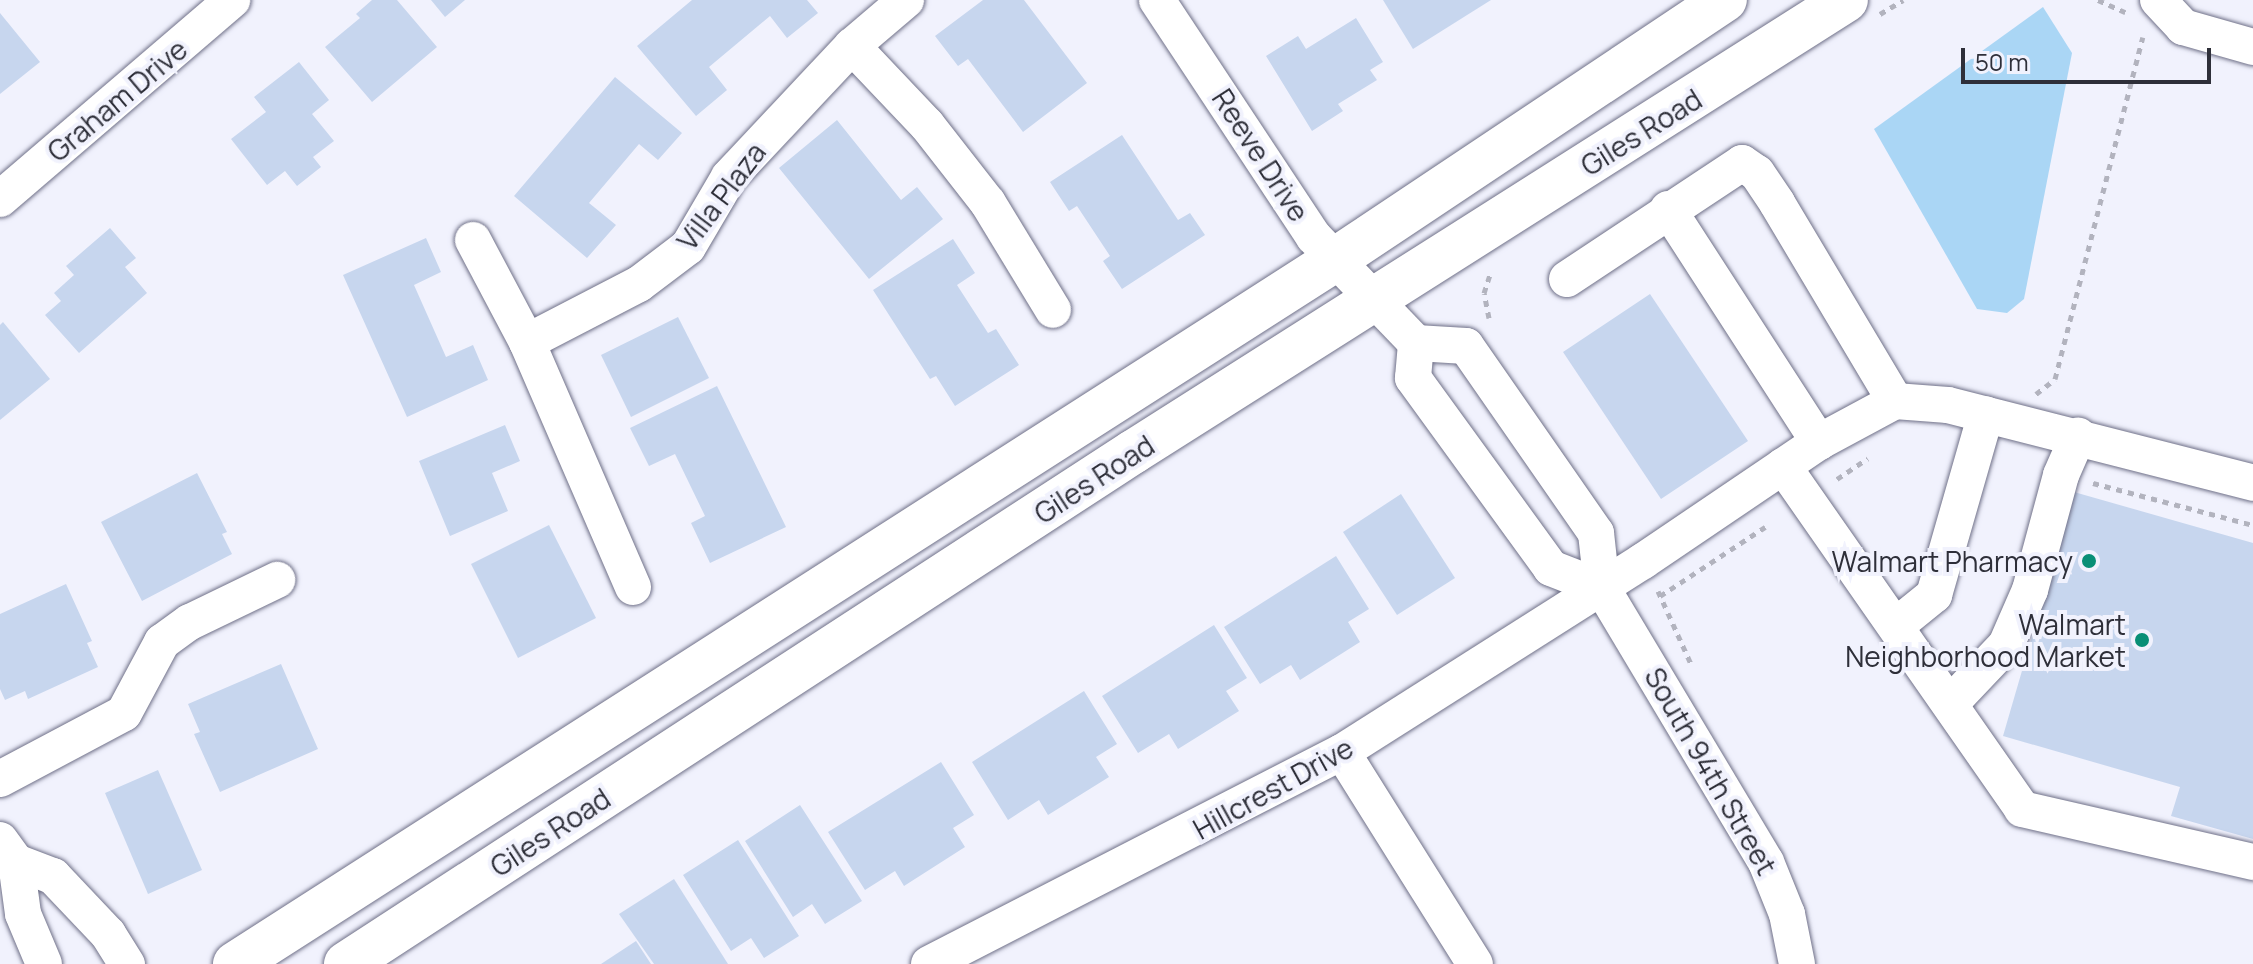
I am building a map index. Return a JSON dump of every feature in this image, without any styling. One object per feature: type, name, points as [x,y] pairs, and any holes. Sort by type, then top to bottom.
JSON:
[{"type":"main road","name":"Giles Road","points":[[235,964],[1333,261],[1725,0]]},
{"type":"main road","name":"Giles Road","points":[[346,964],[1846,0]]},
{"type":"street","name":"Graham Drive","points":[[0,199],[232,0]]},
{"type":"street","name":"Villa Plaza","points":[[527,342],[639,284],[688,247],[729,177],[852,46],[906,0]]},
{"type":"street","name":"Reeve Drive","points":[[1172,5],[1333,261],[1374,302]]},
{"type":"street","points":[[2143,17],[2253,47]]},
{"type":"street","points":[[852,46],[927,125],[988,203],[1053,310]]},
{"type":"street","points":[[1567,279],[1668,209],[1742,163],[1757,173],[1849,316],[1895,401],[1924,400],[1986,414],[2253,483]]},
{"type":"street","points":[[1668,209],[1819,442]]},
{"type":"street","points":[[473,240],[527,342],[633,587]]},
{"type":"street","points":[[1374,302],[1416,343],[1413,378],[1551,568],[1602,588]]},
{"type":"street","name":"South 94th Street","points":[[1416,343],[1466,346],[1596,533],[1602,588],[1766,862],[1787,914],[1797,964]]},
{"type":"street","name":"Hillcrest Drive","points":[[929,964],[1342,752],[1602,588],[1819,442],[1895,401]]},
{"type":"street","points":[[1897,625],[1934,595],[1986,414]]},
{"type":"street","points":[[1950,704],[2006,645],[2030,590],[2061,475],[2078,436]]},
{"type":"street","points":[[1783,466],[1897,625],[2022,809],[2253,862]]},
{"type":"street","points":[[0,779],[124,713],[162,642],[190,622],[277,580]]},
{"type":"street","points":[[1342,752],[1475,964]]},
{"type":"street","points":[[8,851],[23,914],[44,964]]},
{"type":"street","points":[[8,851],[53,876],[108,934],[127,964]]},
{"type":"path","points":[[2032,406],[2040,388],[2055,379],[2143,38],[2143,17],[2098,0]]},
{"type":"path","points":[[1837,479],[1873,455]]},
{"type":"path","points":[[2084,481],[2253,525]]},
{"type":"path","points":[[1660,596],[1765,527]]},
{"type":"water","points":[[2043,7],[2072,53],[2024,299],[2007,313],[1977,309],[1874,129]]},
{"type":"building","points":[[372,0],[397,0],[437,47],[372,102],[325,47],[360,18],[356,14]]},
{"type":"building","points":[[431,0],[465,0],[445,17]]},
{"type":"building","points":[[692,0],[807,0],[818,13],[787,38],[770,16],[709,67],[727,90],[696,116],[637,46]]},
{"type":"building","points":[[983,0],[1024,0],[1087,83],[1023,132],[968,59],[958,66],[935,36]]},
{"type":"building","points":[[1383,0],[1491,0],[1413,49]]},
{"type":"building","points":[[0,13],[40,62],[0,94]]},
{"type":"building","points":[[1356,18],[1383,62],[1370,70],[1377,80],[1338,104],[1343,111],[1312,131],[1266,56],[1298,36],[1306,49]]},
{"type":"building","points":[[299,62],[329,100],[312,114],[334,141],[313,157],[321,167],[297,186],[285,171],[267,185],[231,139],[266,112],[254,97]]},
{"type":"building","points":[[615,77],[682,133],[658,160],[639,144],[589,203],[616,225],[587,258],[514,196]]},
{"type":"building","points":[[837,120],[901,200],[917,187],[943,219],[869,279],[779,168]]},
{"type":"building","points":[[1122,135],[1178,220],[1190,213],[1205,235],[1122,289],[1103,261],[1110,256],[1077,206],[1069,211],[1050,182]]},
{"type":"building","points":[[110,228],[136,258],[125,267],[147,293],[79,353],[45,315],[61,301],[54,293],[74,275],[66,266]]},
{"type":"building","points":[[426,238],[441,272],[414,285],[446,357],[473,345],[488,380],[407,417],[343,275]]},
{"type":"building","points":[[953,239],[975,273],[957,285],[988,333],[996,329],[1019,365],[955,406],[936,376],[930,379],[873,290]]},
{"type":"building","points":[[1650,294],[1748,441],[1661,499],[1563,352]]},
{"type":"building","points":[[678,317],[709,378],[631,417],[601,355]]},
{"type":"building","points":[[3,322],[50,379],[0,420],[0,325]]},
{"type":"building","points":[[717,386],[786,527],[710,563],[691,523],[705,516],[675,454],[649,466],[630,428]]},
{"type":"building","points":[[505,425],[520,461],[492,473],[508,511],[450,536],[419,461]]},
{"type":"building","points":[[197,473],[227,532],[222,534],[232,554],[142,601],[101,522]]},
{"type":"building","name":"Walmart Neighborhood Market","points":[[2074,492],[2253,543],[2253,839],[2171,816],[2180,787],[2003,736]]},
{"type":"building","points":[[1401,494],[1455,578],[1397,615],[1343,532]]},
{"type":"building","points":[[549,525],[596,618],[518,658],[471,564]]},
{"type":"building","points":[[1336,556],[1369,609],[1348,622],[1360,642],[1300,680],[1291,665],[1260,684],[1224,627]]},
{"type":"building","points":[[66,584],[92,641],[87,643],[98,667],[28,699],[25,691],[5,700],[0,689],[0,614]]},
{"type":"building","points":[[1214,625],[1247,678],[1226,691],[1239,711],[1178,749],[1169,734],[1138,753],[1102,696]]},
{"type":"building","points":[[281,664],[318,749],[220,792],[194,734],[200,732],[188,704]]},
{"type":"building","points":[[1084,691],[1117,744],[1096,757],[1109,777],[1048,815],[1039,800],[1008,820],[972,762]]},
{"type":"building","points":[[941,762],[974,815],[953,828],[965,847],[904,886],[895,871],[865,890],[828,832]]},
{"type":"building","points":[[158,770],[202,870],[148,894],[105,793]]},
{"type":"building","points":[[800,805],[862,901],[825,924],[812,904],[793,917],[745,841]]},
{"type":"building","points":[[738,840],[799,936],[764,958],[751,938],[731,951],[683,875]]},
{"type":"building","points":[[674,879],[728,964],[654,964],[619,914]]},
{"type":"building","points":[[636,941],[651,964],[601,964]]},
{"type":"place","name":"Walmart Pharmacy","points":[[2089,561]]},
{"type":"place","name":"Walmart Neighborhood Market","points":[[2142,640]]}]
